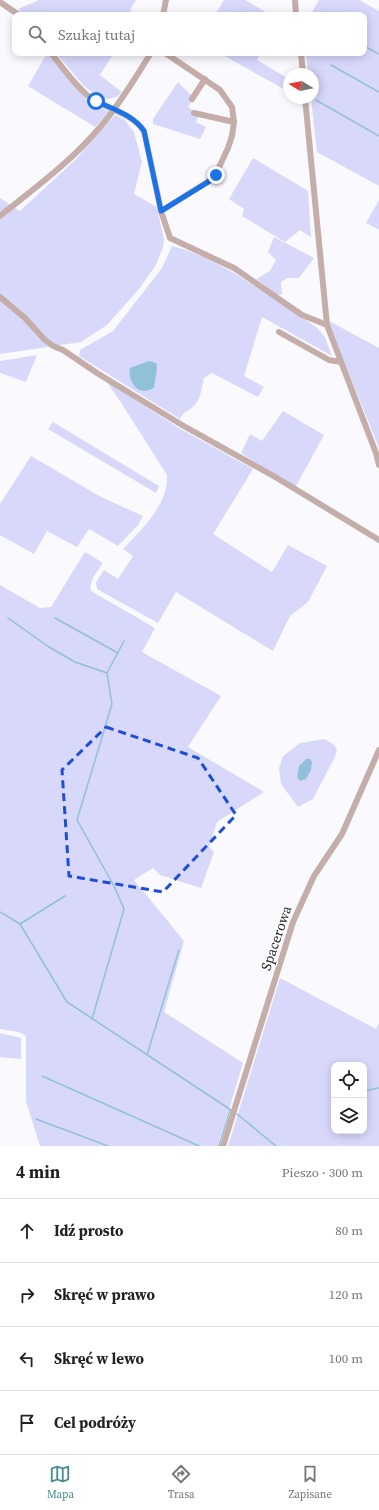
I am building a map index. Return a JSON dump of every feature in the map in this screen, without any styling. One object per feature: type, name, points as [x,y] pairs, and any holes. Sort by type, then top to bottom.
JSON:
[{"type":"street","points":[[164,12],[166,0]]},
{"type":"street","points":[[295,0],[296,12]]},
{"type":"street","points":[[0,2],[15,12]]},
{"type":"street","points":[[53,56],[87,95],[129,117],[139,124],[144,131],[161,211],[170,238],[240,272],[302,315],[327,325]]},
{"type":"street","points":[[0,216],[70,159],[114,110],[149,56]]},
{"type":"street","points":[[161,211],[214,178],[228,148],[234,122],[232,107],[220,90],[170,56]]},
{"type":"street","points":[[301,56],[302,68]]},
{"type":"street","points":[[192,99],[205,79]]},
{"type":"street","points":[[306,104],[327,325],[376,453],[379,465]]},
{"type":"street","points":[[194,113],[234,122]]},
{"type":"street","points":[[0,297],[25,318],[44,339],[54,346],[63,350],[97,373],[182,425],[277,478],[379,540]]},
{"type":"street","points":[[279,332],[329,360],[341,362]]},
{"type":"street","name":"Spacerowa","points":[[223,1146],[293,922],[314,876],[342,834],[379,750]]},
{"type":"highlighted area","points":[[106,727],[198,758],[236,815],[163,892],[69,876],[62,770]]},
{"type":"shaded area","points":[[39,0],[136,0],[130,12],[20,12],[18,9]]},
{"type":"shaded area","points":[[224,0],[245,0],[266,12],[217,12]]},
{"type":"shaded area","points":[[319,0],[359,0],[379,11],[379,186],[317,152],[312,104],[319,104],[319,68],[307,68],[306,56],[367,56],[367,12],[312,12]]},
{"type":"shaded area","points":[[45,56],[50,56],[88,101],[109,112],[95,127],[28,86]]},
{"type":"shaded area","points":[[59,56],[112,56],[100,75],[122,92],[117,97],[102,100],[84,86]]},
{"type":"shaded area","points":[[224,56],[259,56],[257,60],[283,75],[283,89]]},
{"type":"shaded area","points":[[178,82],[194,98],[188,107],[199,114],[196,122],[206,127],[200,139],[153,124],[153,119]]},
{"type":"shaded area","points":[[115,115],[125,120],[134,132],[142,162],[134,194],[157,207],[164,240],[156,265],[139,289],[107,325],[81,342],[0,354],[0,198],[20,211],[75,160]]},
{"type":"shaded area","points":[[253,158],[308,191],[311,237],[300,230],[285,242],[242,216],[244,209],[229,199]]},
{"type":"shaded area","points":[[379,200],[379,230],[366,223]]},
{"type":"shaded area","points":[[274,237],[314,258],[299,278],[287,278],[281,282],[282,295],[275,294],[256,279],[270,271],[276,260],[268,252]]},
{"type":"shaded area","points":[[172,246],[210,260],[228,270],[265,292],[316,327],[325,337],[332,356],[262,317],[244,376],[264,387],[258,397],[212,373],[204,378],[201,392],[196,403],[192,408],[185,412],[180,419],[79,356],[80,350],[113,331],[162,268]]},
{"type":"shaded area","points":[[329,321],[379,348],[379,448],[329,324]]},
{"type":"shaded area","points":[[37,355],[26,382],[0,373],[0,361]]},
{"type":"shaded area","points":[[149,361],[156,363],[157,367],[154,388],[146,391],[139,390],[134,386],[131,380],[130,368]]},
{"type":"shaded area","points":[[106,381],[179,428],[253,469],[213,534],[272,572],[288,545],[327,566],[308,602],[290,616],[273,651],[176,592],[158,623],[97,589],[96,582],[104,570],[118,579],[133,556],[123,549],[145,525],[159,506],[164,496],[167,475]]},
{"type":"shaded area","points":[[283,411],[324,435],[295,488],[241,453],[250,434],[262,441]]},
{"type":"shaded area","points":[[53,422],[159,486],[156,493],[48,429]]},
{"type":"shaded area","points":[[31,456],[101,497],[143,516],[138,525],[118,546],[89,529],[77,547],[47,531],[34,554],[0,535],[0,504]]},
{"type":"shaded area","points":[[85,552],[103,563],[92,580],[90,587],[91,591],[155,628],[142,652],[221,696],[188,747],[264,792],[217,822],[209,847],[214,852],[201,888],[160,875],[153,868],[134,880],[184,941],[164,1012],[243,1063],[218,1146],[40,1146],[26,1101],[26,1036],[19,1032],[0,1029],[0,585],[40,608],[51,607]]},
{"type":"shaded area","points":[[325,739],[334,745],[337,750],[335,757],[313,799],[298,807],[281,784],[279,768],[283,756],[300,743]]},
{"type":"shaded area","points":[[306,759],[310,759],[312,762],[311,770],[306,779],[300,781],[297,777],[299,766]]},
{"type":"shaded area","points":[[280,978],[376,1029],[379,1023],[379,1146],[228,1146]]},
{"type":"shaded area","points":[[0,1033],[21,1038],[21,1059],[0,1057]]},
{"type":"waterway","points":[[367,48],[379,54]]},
{"type":"waterway","points":[[331,65],[379,92]]},
{"type":"waterway","points":[[319,102],[379,136]]},
{"type":"waterway","points":[[8,618],[49,647],[75,662],[107,673]]},
{"type":"waterway","points":[[55,618],[118,653]]},
{"type":"waterway","points":[[92,1019],[124,909],[114,886],[77,820],[112,704],[107,673],[124,641]]},
{"type":"waterway","points":[[20,924],[65,896]]},
{"type":"waterway","points":[[0,912],[20,924],[67,1002],[231,1110]]},
{"type":"waterway","points":[[147,1055],[179,950]]},
{"type":"waterway","points":[[42,1076],[199,1146]]},
{"type":"waterway","points":[[367,1090],[379,1088]]},
{"type":"waterway","points":[[219,1146],[230,1110]]},
{"type":"waterway","points":[[237,1114],[276,1146]]},
{"type":"waterway","points":[[36,1119],[108,1146]]},
{"type":"route","points":[[96,101],[129,117],[139,124],[144,131],[161,211],[208,182],[216,175]]}]
